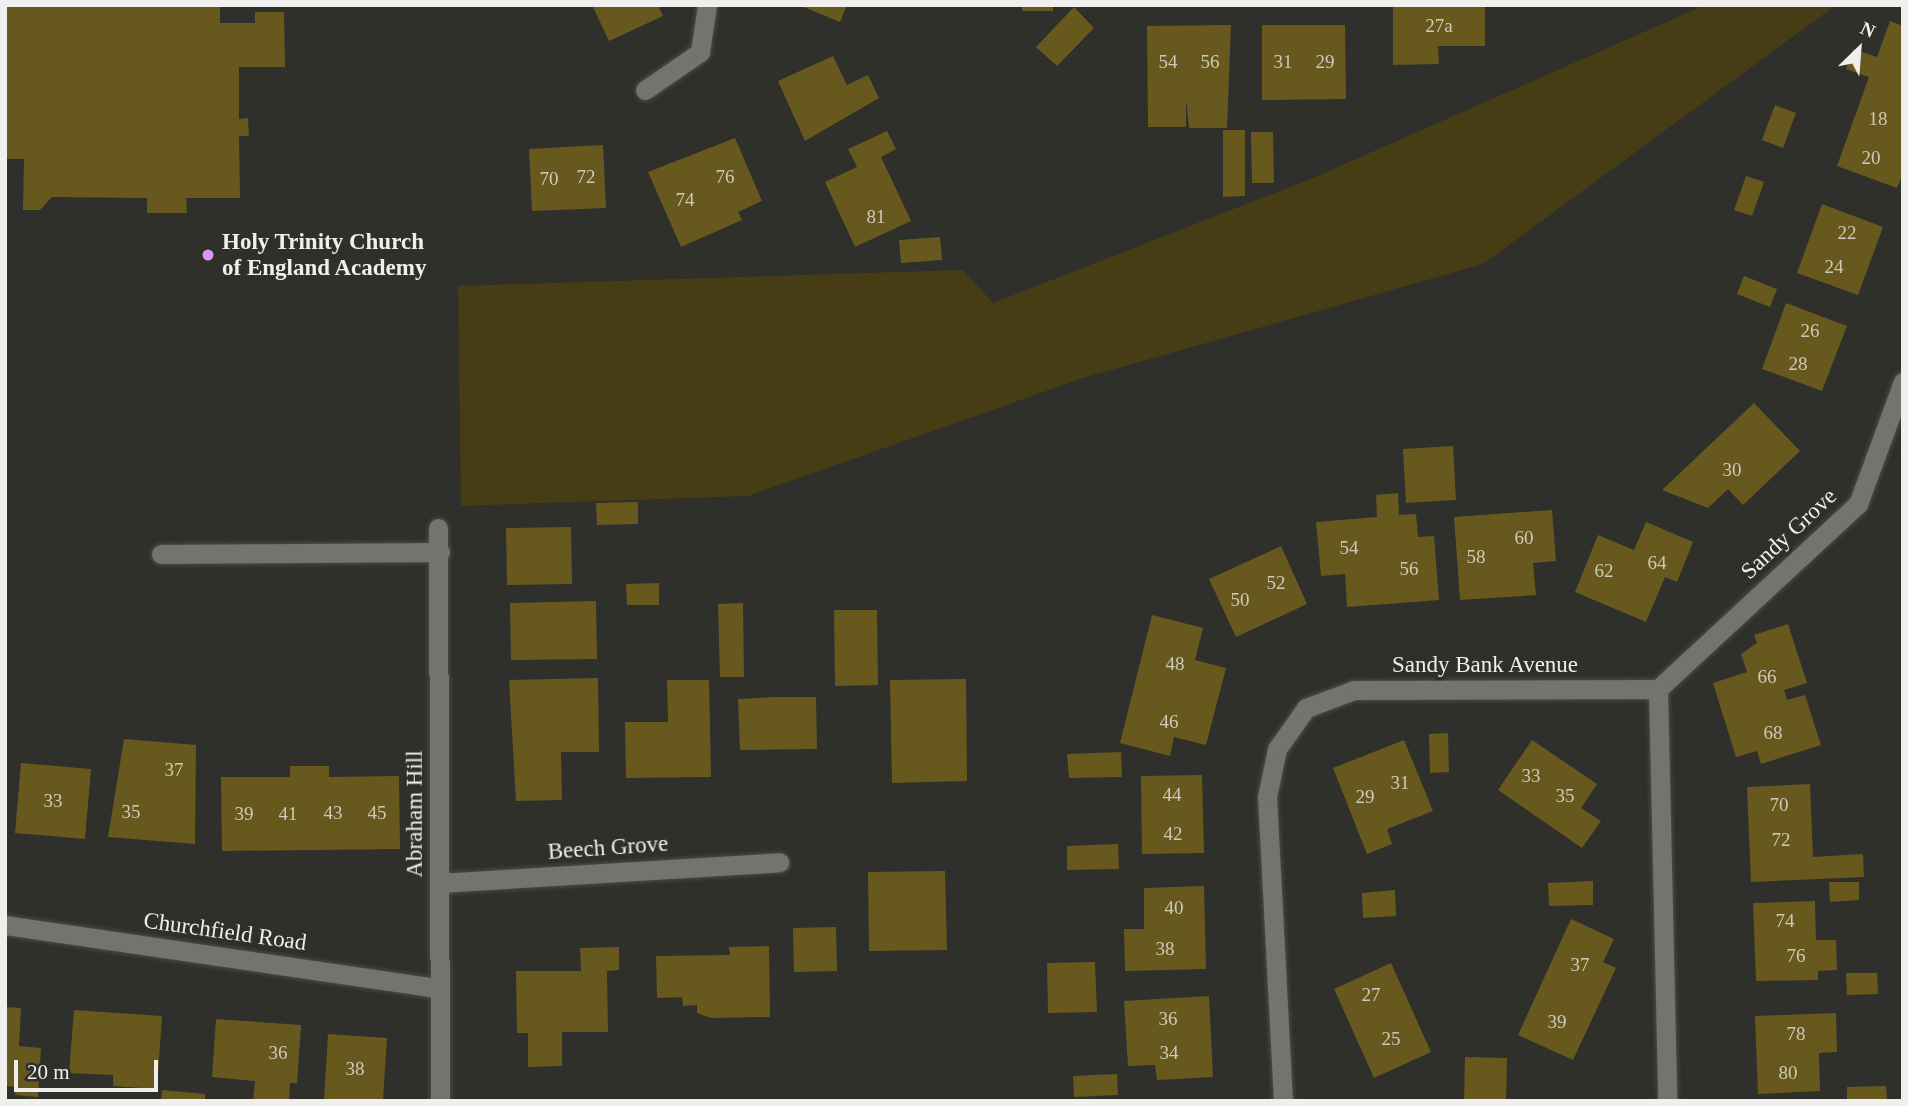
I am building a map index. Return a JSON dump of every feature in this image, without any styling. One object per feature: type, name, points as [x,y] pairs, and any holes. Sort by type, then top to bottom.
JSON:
[{"type":"street","points":[[645,90],[700,52],[707,5]]},
{"type":"street","name":"Sandy Grove","points":[[1658,689],[1858,504],[1903,382]]},
{"type":"street","name":"Abraham Hill","points":[[438,528],[440,1101]]},
{"type":"street","points":[[161,554],[440,552]]},
{"type":"street","points":[[1658,689],[1667,1101]]},
{"type":"street","name":"Sandy Bank Avenue","points":[[1283,1101],[1267,797],[1277,748],[1306,708],[1354,690],[1658,689]]},
{"type":"street","name":"Beech Grove","points":[[440,883],[779,862]]},
{"type":"street","name":"Churchfield Road","points":[[5,925],[438,988]]},
{"type":"shaded area","points":[[1705,5],[1836,5],[1483,264],[1083,378],[748,496],[461,506],[458,286],[963,270],[993,303],[1313,178]]},
{"type":"building","points":[[5,5],[220,5],[220,23],[255,23],[255,12],[284,12],[285,67],[239,67],[239,119],[248,118],[249,136],[239,136],[240,198],[186,198],[187,213],[147,213],[147,198],[52,197],[40,210],[23,210],[24,159],[5,159]]},
{"type":"building","points":[[592,5],[658,5],[663,16],[609,41]]},
{"type":"building","points":[[799,5],[847,5],[840,22]]},
{"type":"building","points":[[1022,5],[1053,5],[1053,11],[1022,11]]},
{"type":"building","points":[[1393,5],[1485,5],[1485,46],[1438,46],[1439,64],[1393,65]]},
{"type":"building","points":[[1074,7],[1094,28],[1057,66],[1036,47]]},
{"type":"building","points":[[1890,21],[1903,26],[1903,173],[1897,188],[1837,166],[1869,77],[1846,69],[1853,49],[1877,57]]},
{"type":"building","points":[[1231,25],[1227,128],[1189,128],[1186,99],[1186,127],[1148,127],[1147,26]]},
{"type":"building","points":[[1262,25],[1345,25],[1346,99],[1262,100]]},
{"type":"building","points":[[833,56],[847,85],[868,75],[879,98],[805,141],[778,81]]},
{"type":"building","points":[[1775,105],[1796,113],[1783,148],[1762,140]]},
{"type":"building","points":[[1223,130],[1245,130],[1245,196],[1223,197]]},
{"type":"building","points":[[887,131],[896,149],[881,157],[911,221],[855,247],[825,182],[857,167],[848,149]]},
{"type":"building","points":[[1251,132],[1273,132],[1274,183],[1252,183]]},
{"type":"building","points":[[735,138],[762,201],[738,212],[742,220],[681,247],[648,172]]},
{"type":"building","points":[[603,145],[606,208],[532,211],[529,149]]},
{"type":"building","points":[[1746,176],[1764,182],[1752,216],[1734,210]]},
{"type":"building","points":[[1822,204],[1883,227],[1858,295],[1797,273]]},
{"type":"building","points":[[940,237],[942,260],[901,263],[899,240]]},
{"type":"building","points":[[1744,276],[1777,289],[1770,307],[1737,294]]},
{"type":"building","points":[[1786,303],[1847,326],[1822,391],[1762,369]]},
{"type":"building","points":[[1754,403],[1800,451],[1743,505],[1728,489],[1708,508],[1662,490]]},
{"type":"building","points":[[1453,446],[1456,500],[1406,503],[1403,449]]},
{"type":"building","points":[[1398,493],[1399,515],[1416,514],[1418,537],[1434,536],[1439,600],[1347,607],[1345,574],[1321,576],[1316,522],[1377,517],[1376,495]]},
{"type":"building","points":[[638,502],[638,524],[597,525],[596,503]]},
{"type":"building","points":[[1552,510],[1556,561],[1533,563],[1536,595],[1460,600],[1454,517]]},
{"type":"building","points":[[1646,522],[1693,542],[1677,582],[1665,577],[1646,622],[1575,592],[1598,535],[1634,550]]},
{"type":"building","points":[[571,527],[572,584],[507,585],[506,528]]},
{"type":"building","points":[[1281,546],[1307,604],[1236,637],[1209,579]]},
{"type":"building","points":[[659,583],[659,605],[627,605],[626,584]]},
{"type":"building","points":[[596,601],[597,659],[511,660],[510,603]]},
{"type":"building","points":[[743,603],[744,677],[720,677],[718,604]]},
{"type":"building","points":[[834,610],[877,610],[878,685],[835,686]]},
{"type":"building","points":[[1152,615],[1203,628],[1195,660],[1226,668],[1206,745],[1174,737],[1170,756],[1120,743]]},
{"type":"building","points":[[1788,624],[1807,683],[1784,690],[1787,700],[1805,695],[1821,745],[1761,764],[1757,751],[1736,757],[1713,683],[1747,672],[1741,654],[1757,643],[1754,635]]},
{"type":"building","points":[[598,678],[599,752],[561,752],[562,800],[516,801],[509,680]]},
{"type":"building","points":[[966,679],[967,781],[892,783],[890,680]]},
{"type":"building","points":[[667,680],[709,680],[711,777],[626,778],[625,722],[668,722]]},
{"type":"building","points":[[816,697],[817,749],[740,750],[738,699]]},
{"type":"building","points":[[1448,733],[1449,772],[1430,773],[1429,734]]},
{"type":"building","points":[[124,739],[196,745],[195,844],[108,837]]},
{"type":"building","points":[[1404,740],[1433,811],[1387,829],[1392,844],[1367,854],[1333,768]]},
{"type":"building","points":[[1532,740],[1597,784],[1581,808],[1601,821],[1582,848],[1498,790]]},
{"type":"building","points":[[1121,752],[1122,777],[1069,778],[1067,754]]},
{"type":"building","points":[[21,763],[91,769],[85,839],[15,833]]},
{"type":"building","points":[[290,766],[329,766],[329,777],[399,776],[400,849],[222,851],[221,777],[290,777]]},
{"type":"building","points":[[1202,775],[1204,853],[1142,854],[1141,776]]},
{"type":"building","points":[[1810,784],[1813,857],[1863,854],[1864,877],[1751,882],[1747,787]]},
{"type":"building","points":[[1118,844],[1119,869],[1067,870],[1067,846]]},
{"type":"building","points":[[945,871],[947,950],[869,951],[868,872]]},
{"type":"building","points":[[1593,881],[1593,905],[1549,906],[1548,883]]},
{"type":"building","points":[[1829,882],[1859,882],[1859,900],[1830,902]]},
{"type":"building","points":[[1204,886],[1206,969],[1125,971],[1124,929],[1144,929],[1144,888]]},
{"type":"building","points":[[1395,890],[1396,916],[1363,918],[1362,893]]},
{"type":"building","points":[[1815,901],[1816,940],[1836,940],[1837,970],[1818,971],[1818,980],[1756,981],[1753,903]]},
{"type":"building","points":[[1571,919],[1614,939],[1603,962],[1616,968],[1573,1060],[1518,1035]]},
{"type":"building","points":[[836,927],[837,971],[794,972],[793,928]]},
{"type":"building","points":[[769,946],[770,1017],[711,1018],[697,1013],[697,1005],[683,1006],[682,997],[657,998],[656,956],[730,955],[729,947]]},
{"type":"building","points":[[619,947],[619,970],[607,971],[608,1032],[562,1032],[562,1066],[528,1067],[528,1033],[517,1033],[516,971],[581,971],[580,948]]},
{"type":"building","points":[[1095,962],[1097,1012],[1048,1013],[1047,963]]},
{"type":"building","points":[[1391,963],[1431,1052],[1374,1078],[1334,989]]},
{"type":"building","points":[[1846,973],[1877,973],[1878,994],[1847,995]]},
{"type":"building","points":[[1209,996],[1213,1077],[1157,1080],[1155,1065],[1128,1066],[1124,1001]]},
{"type":"building","points":[[5,1007],[21,1008],[19,1046],[41,1048],[38,1097],[15,1095],[16,1087],[5,1086]]},
{"type":"building","points":[[74,1010],[162,1016],[157,1089],[113,1086],[113,1075],[69,1073]]},
{"type":"building","points":[[1836,1013],[1837,1052],[1819,1053],[1820,1091],[1758,1094],[1755,1016]]},
{"type":"building","points":[[216,1019],[301,1025],[297,1083],[290,1083],[289,1101],[253,1101],[255,1081],[212,1077]]},
{"type":"building","points":[[328,1034],[387,1038],[383,1101],[324,1101]]},
{"type":"building","points":[[1465,1057],[1507,1058],[1506,1101],[1464,1101]]},
{"type":"building","points":[[1117,1074],[1118,1095],[1074,1097],[1073,1076]]},
{"type":"building","points":[[1886,1086],[1887,1101],[1847,1101],[1847,1087]]},
{"type":"building","points":[[162,1090],[205,1094],[205,1101],[161,1101]]},
{"type":"place","name":"Holy Trinity Church of England Academy","points":[[208,255]]}]
